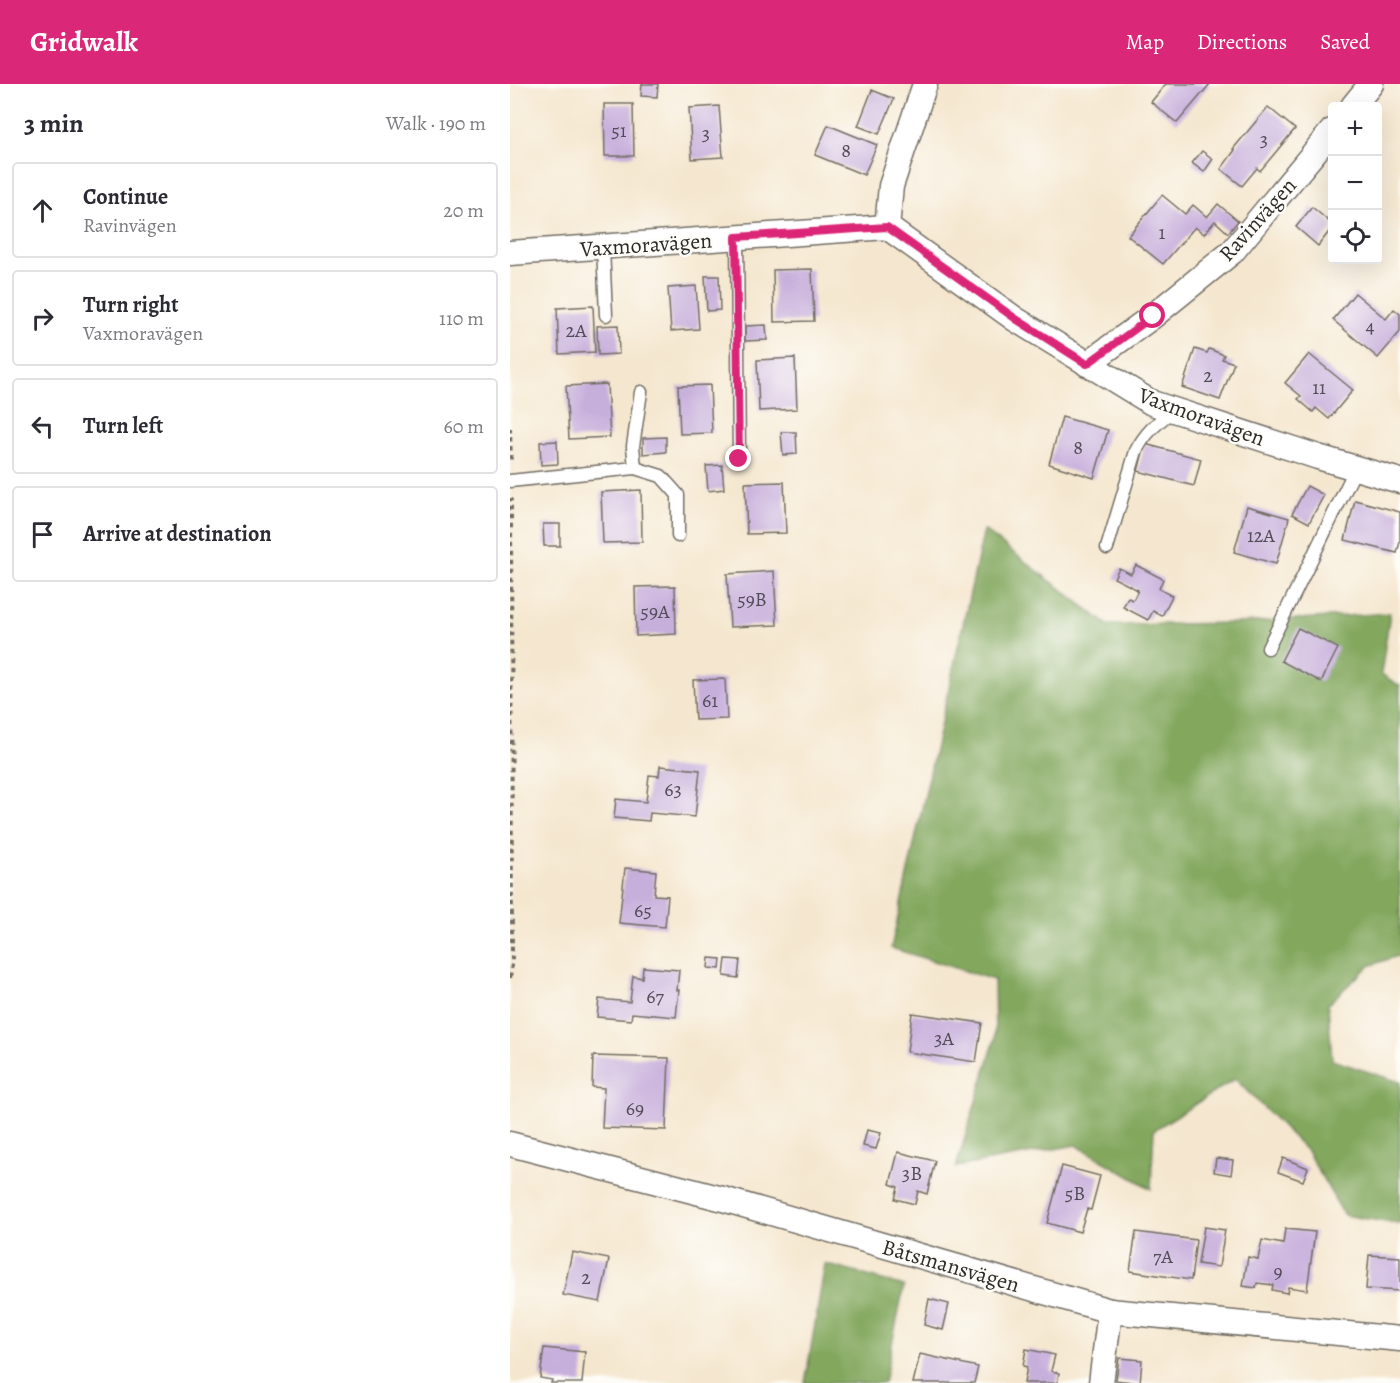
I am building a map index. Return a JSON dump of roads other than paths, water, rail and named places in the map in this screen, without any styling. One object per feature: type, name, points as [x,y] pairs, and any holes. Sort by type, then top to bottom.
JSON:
[{"type":"street","points":[[887,227],[891,186],[925,84]]},
{"type":"street","points":[[1356,102],[1371,84]]},
{"type":"street","name":"Ravinvägen","points":[[1087,364],[1153,316],[1232,252],[1328,136]]},
{"type":"street","name":"Vaxmoravägen","points":[[510,253],[887,227],[1016,319],[1152,403],[1400,481]]},
{"type":"street","name":"Båtsmansvägen","points":[[510,1144],[723,1199],[1110,1311],[1400,1339]]},
{"type":"street","points":[[1101,1383],[1110,1311]]},
{"type":"lane","points":[[736,237],[739,459]]},
{"type":"lane","points":[[603,247],[606,315]]},
{"type":"lane","points":[[634,468],[633,446],[640,392]]},
{"type":"lane","points":[[1107,548],[1139,445],[1152,428],[1173,410]]},
{"type":"lane","points":[[511,481],[634,468],[661,476],[678,495],[678,536]]},
{"type":"lane","points":[[1268,648],[1356,468]]}]
